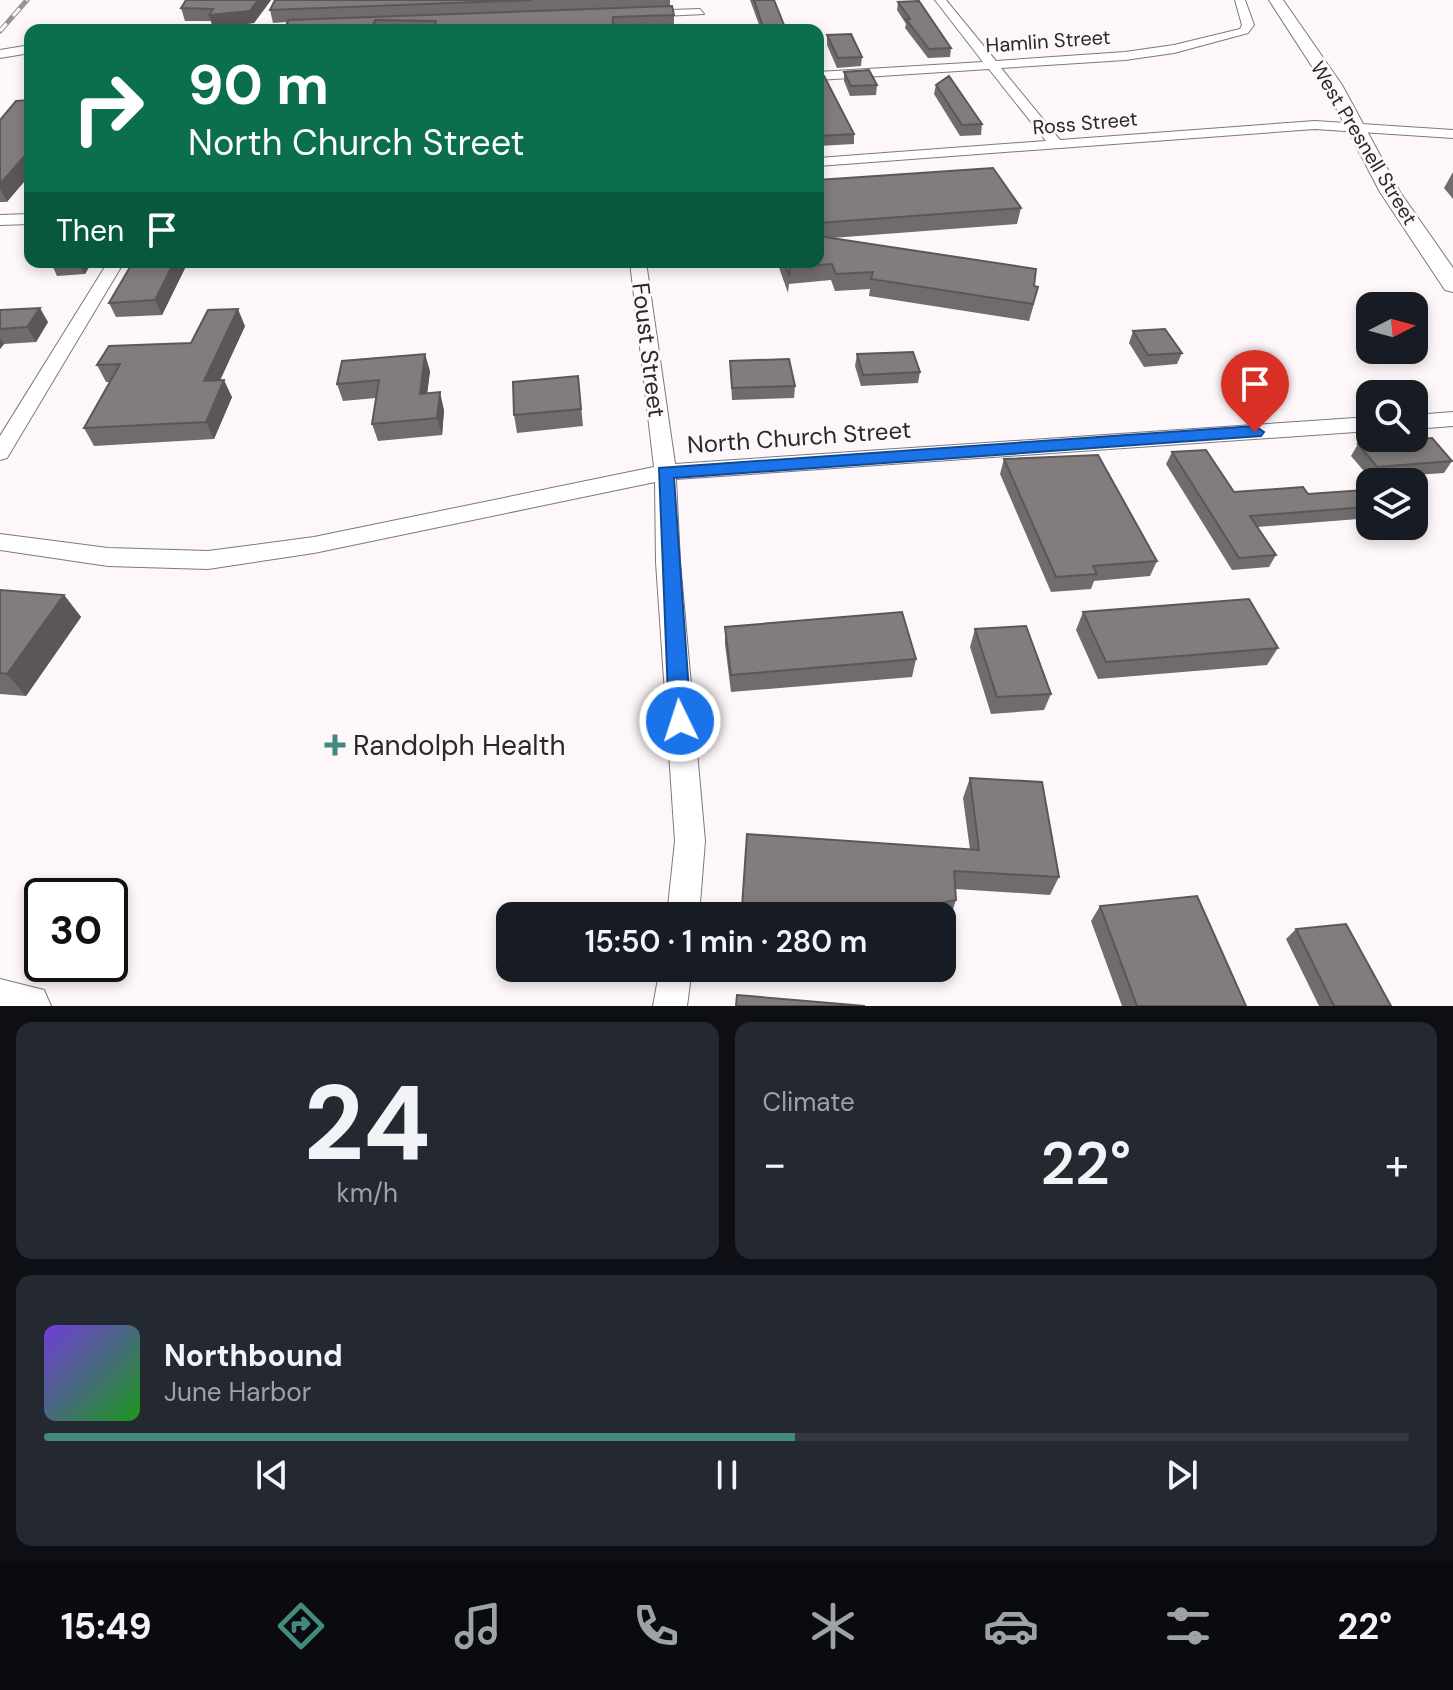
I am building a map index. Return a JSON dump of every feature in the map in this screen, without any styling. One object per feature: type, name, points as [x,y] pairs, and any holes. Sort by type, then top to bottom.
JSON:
[{"type":"main road","name":"West Presnell Street","points":[[1276,0],[1355,125],[1390,192],[1453,285]]},
{"type":"main road","points":[[0,1001],[28,1006]]},
{"type":"street","points":[[940,0],[1058,146]]},
{"type":"street","name":"Hamlin Street","points":[[824,76],[1155,52],[1233,35],[1248,25],[1240,0]]},
{"type":"street","points":[[626,14],[700,11]]},
{"type":"street","points":[[0,54],[24,50]]},
{"type":"street","name":"Ross Street","points":[[824,162],[1315,125],[1355,125],[1453,134]]},
{"type":"street","points":[[0,220],[24,219]]},
{"type":"street","points":[[0,453],[112,268]]},
{"type":"street","name":"Foust Street","points":[[639,268],[665,472],[669,577],[690,841],[684,902]]},
{"type":"street","points":[[1428,421],[1453,419]]},
{"type":"street","name":"North Church Street","points":[[0,542],[108,557],[208,560],[314,545],[665,472],[1356,425]]},
{"type":"street","points":[[670,1006],[674,982]]},
{"type":"building","points":[[186,0],[258,0],[250,11],[209,15],[213,9],[181,8]]},
{"type":"building","points":[[275,0],[531,0],[270,10]]},
{"type":"building","points":[[754,0],[774,0],[784,24],[762,24]]},
{"type":"building","points":[[919,1],[951,48],[929,49],[906,19],[910,19],[898,2]]},
{"type":"building","points":[[672,6],[674,15],[613,17],[613,24],[435,24],[436,21],[375,20],[373,24],[287,24],[289,20]]},
{"type":"building","points":[[851,34],[862,57],[838,58],[827,35]]},
{"type":"building","points":[[869,70],[877,85],[851,86],[844,72]]},
{"type":"building","points":[[824,76],[854,134],[824,136]]},
{"type":"building","points":[[949,76],[982,124],[962,125],[936,85]]},
{"type":"building","points":[[24,100],[24,157],[0,184],[0,120],[16,101]]},
{"type":"building","points":[[993,168],[1021,208],[824,223],[824,180]]},
{"type":"building","points":[[824,237],[1036,269],[1034,286],[1038,287],[1033,304],[871,279],[873,272],[836,274],[832,264],[824,265]]},
{"type":"building","points":[[129,268],[171,268],[155,300],[109,303]]},
{"type":"building","points":[[40,308],[27,327],[0,329],[0,310]]},
{"type":"building","points":[[238,309],[204,381],[224,380],[206,422],[84,428],[120,364],[97,365],[109,346],[191,343],[208,310]]},
{"type":"building","points":[[1165,329],[1182,353],[1148,355],[1133,331]]},
{"type":"building","points":[[913,352],[920,372],[863,375],[857,354]]},
{"type":"building","points":[[425,354],[420,394],[440,392],[437,418],[372,424],[379,380],[337,384],[342,361]]},
{"type":"building","points":[[789,359],[795,386],[732,388],[730,361]]},
{"type":"building","points":[[578,376],[581,409],[514,415],[513,382]]},
{"type":"building","points":[[1428,438],[1432,438],[1452,461],[1377,467],[1365,452],[1428,452]]},
{"type":"building","points":[[1206,450],[1234,492],[1303,487],[1308,494],[1356,491],[1356,508],[1250,516],[1276,555],[1239,558],[1172,452]]},
{"type":"building","points":[[1098,455],[1157,561],[1093,566],[1097,574],[1056,577],[1004,459]]},
{"type":"building","points":[[0,590],[64,595],[7,674],[0,673]]},
{"type":"building","points":[[1249,599],[1278,648],[1106,662],[1083,612]]},
{"type":"building","points":[[902,612],[916,659],[731,675],[725,627]]},
{"type":"building","points":[[1026,626],[1051,694],[997,697],[975,629]]},
{"type":"building","points":[[970,778],[1042,782],[1059,877],[954,871],[956,900],[946,902],[742,902],[747,834],[979,850]]},
{"type":"building","points":[[1197,896],[1246,1006],[1137,1006],[1100,906]]},
{"type":"building","points":[[1346,924],[1391,1006],[1334,1006],[1296,929]]},
{"type":"building","points":[[737,995],[865,1006],[736,1006]]},
{"type":"railway","points":[[0,31],[27,0]]},
{"type":"place","name":"Randolph Health","points":[[335,745]]},
{"type":"route","points":[[680,721],[668,562],[665,472],[1255,432]]}]
